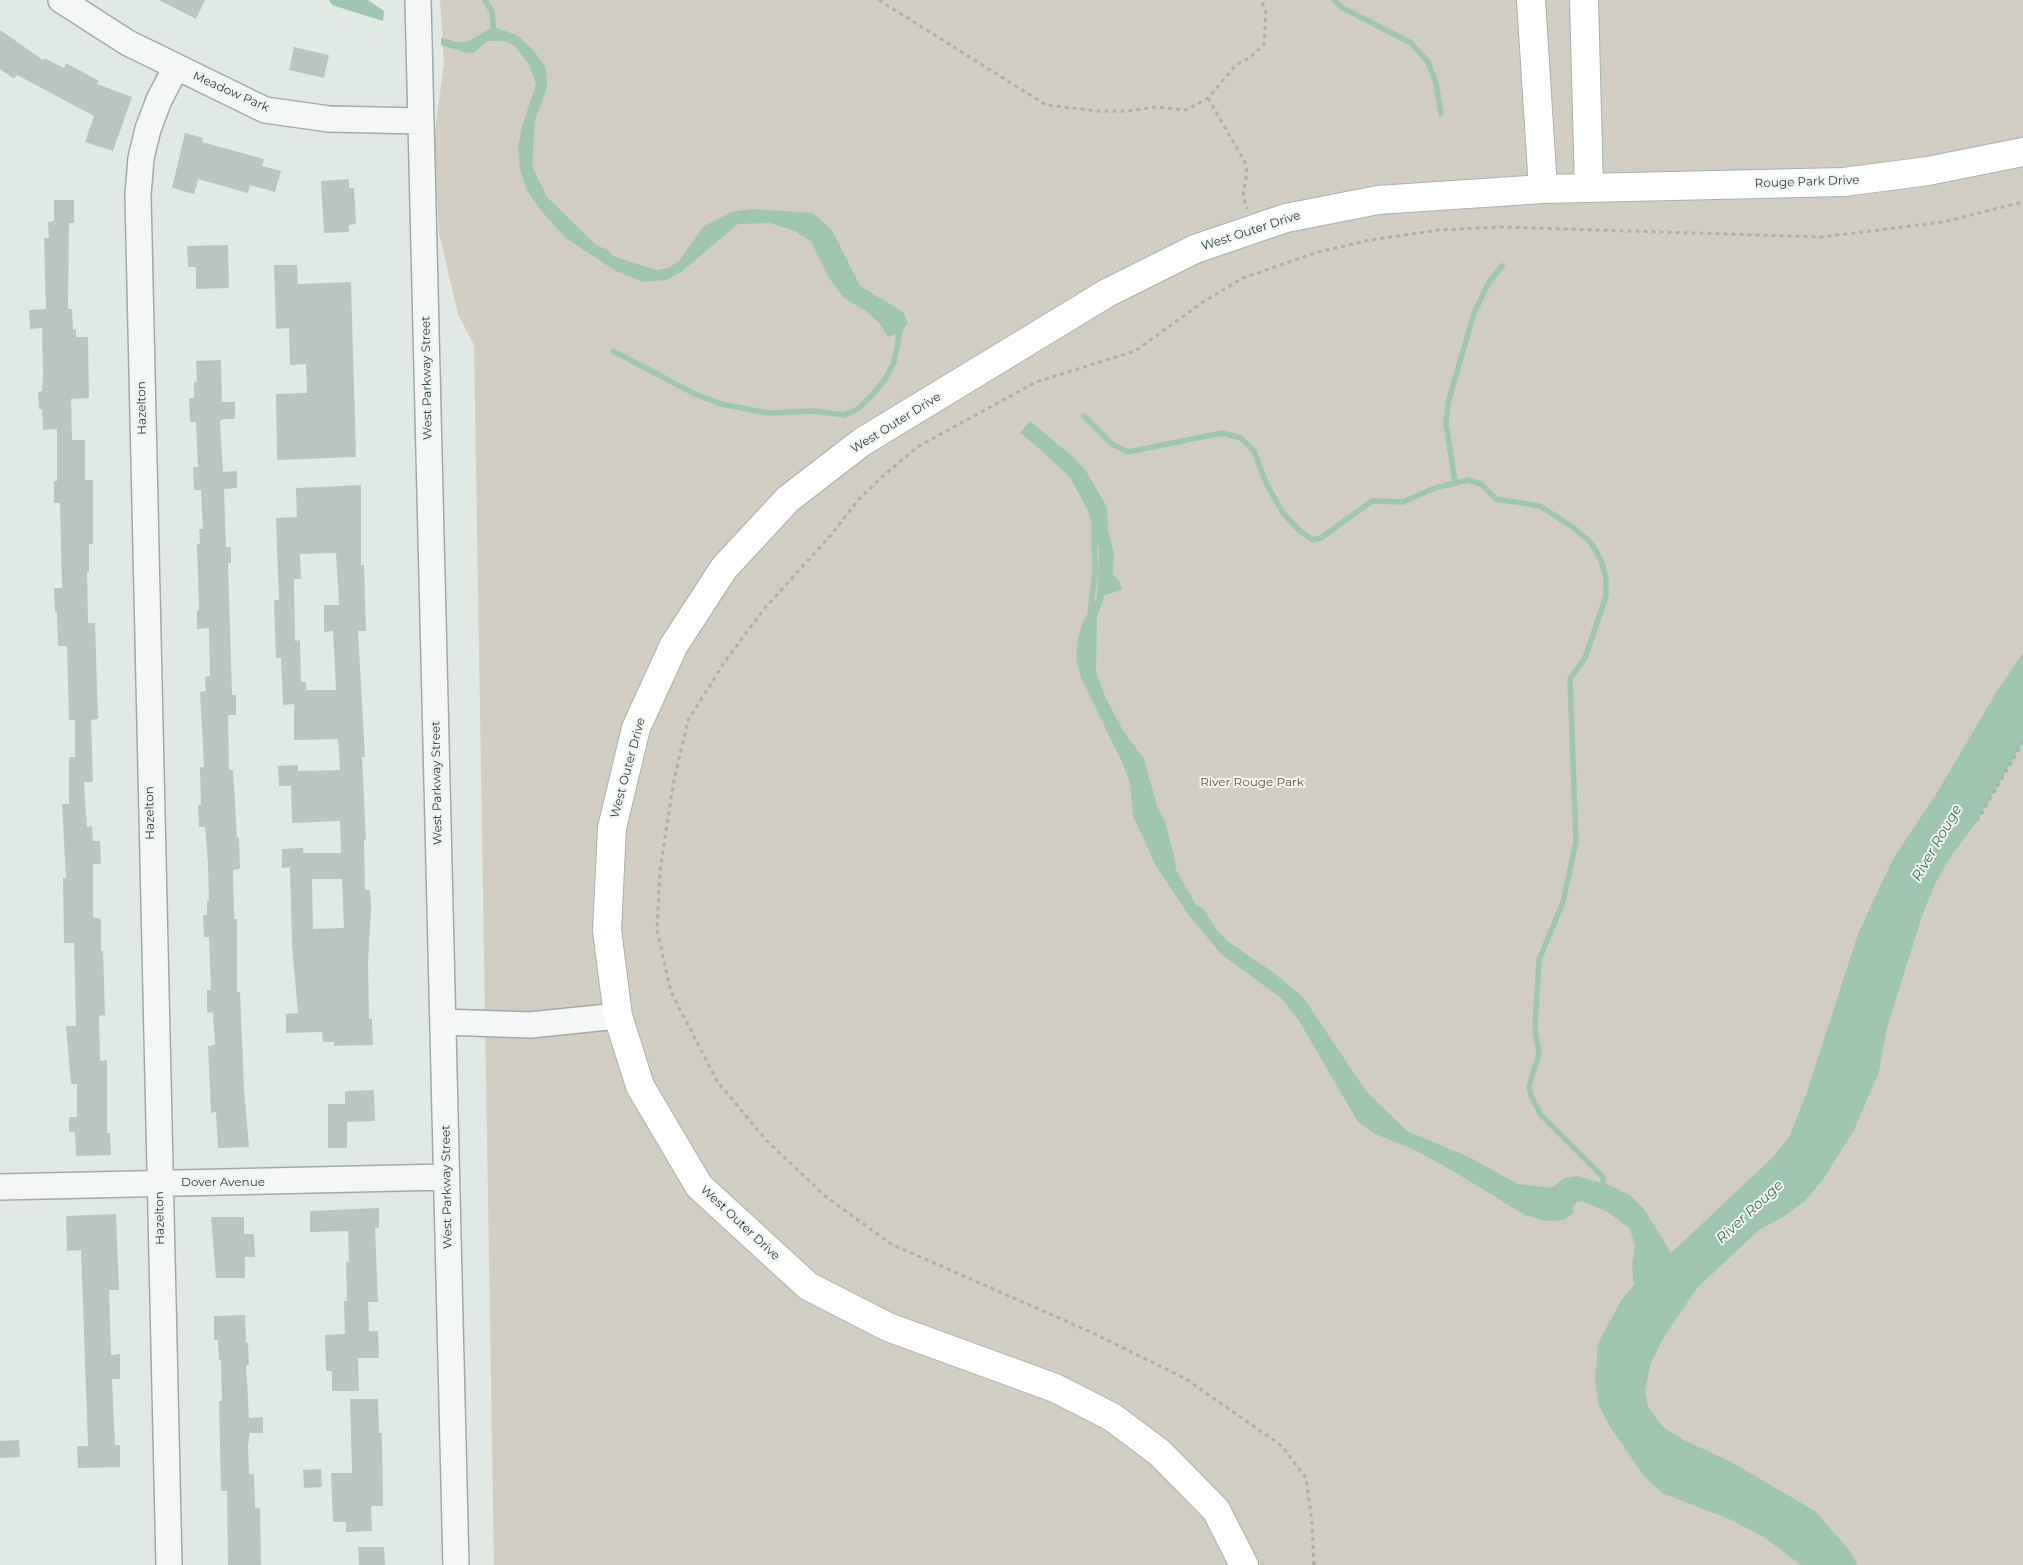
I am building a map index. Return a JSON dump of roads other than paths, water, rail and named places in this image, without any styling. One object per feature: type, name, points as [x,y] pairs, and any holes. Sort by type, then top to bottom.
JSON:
[{"type":"main road","points":[[1531,0],[1543,189]]},
{"type":"main road","points":[[1584,0],[1589,188]]},
{"type":"main road","name":"Rouge Park Drive","points":[[1589,188],[1844,182],[1928,171],[2023,152]]},
{"type":"main road","name":"West Outer Drive","points":[[1244,1565],[1216,1510],[1160,1454],[1112,1417],[1055,1388],[888,1327],[808,1286],[699,1186],[640,1086],[618,1016],[607,930],[612,828],[636,728],[674,645],[724,568],[788,499],[862,442],[1107,293],[1195,249],[1286,218],[1378,200],[1543,189],[1589,188]]},
{"type":"street","name":"Meadow Park","points":[[61,0],[128,43],[265,110],[329,119],[420,121]]},
{"type":"street","name":"West Parkway Street","points":[[418,0],[456,1565]]},
{"type":"street","name":"Hazelton","points":[[169,1565],[138,195],[141,158],[148,128],[159,100],[176,67]]},
{"type":"street","points":[[442,1022],[530,1025],[618,1016]]},
{"type":"street","name":"Dover Avenue","points":[[0,1187],[446,1177]]},
{"type":"water","points":[[329,0],[368,0],[384,11],[383,21],[332,5]]},
{"type":"water","points":[[498,28],[518,36],[534,51],[546,68],[547,87],[535,120],[532,166],[547,197],[597,246],[607,249],[613,256],[656,270],[668,268],[679,261],[704,226],[732,212],[751,209],[813,213],[832,230],[860,286],[903,312],[908,323],[900,333],[888,337],[879,323],[866,311],[844,298],[829,278],[811,241],[795,231],[770,223],[738,224],[680,273],[666,280],[643,282],[616,271],[567,239],[543,213],[526,189],[520,169],[518,148],[522,127],[536,84],[528,63],[514,45],[503,41],[487,41],[474,53],[463,52],[441,45],[441,37],[455,42],[467,42],[489,29]]},
{"type":"water","name":"River Rouge","points":[[1030,421],[1072,456],[1086,471],[1107,507],[1108,529],[1114,555],[1113,574],[1120,582],[1122,590],[1105,595],[1097,617],[1096,672],[1105,696],[1122,729],[1144,759],[1158,809],[1165,821],[1175,860],[1177,882],[1186,899],[1192,904],[1203,908],[1216,929],[1227,941],[1274,973],[1303,997],[1366,1091],[1407,1131],[1469,1157],[1518,1184],[1551,1188],[1565,1178],[1577,1176],[1609,1185],[1630,1195],[1644,1209],[1671,1253],[1772,1158],[1789,1137],[1807,1092],[1858,934],[1893,859],[1938,791],[1997,691],[2023,653],[2023,742],[1977,821],[1949,859],[1935,884],[1923,913],[1886,1032],[1879,1072],[1854,1130],[1824,1178],[1805,1201],[1783,1217],[1759,1230],[1697,1288],[1662,1340],[1651,1363],[1645,1390],[1648,1407],[1663,1427],[1684,1440],[1733,1463],[1815,1511],[1849,1550],[1858,1565],[1801,1565],[1764,1537],[1729,1519],[1662,1493],[1644,1476],[1609,1425],[1598,1404],[1595,1379],[1598,1343],[1622,1299],[1634,1285],[1632,1265],[1635,1246],[1630,1229],[1608,1212],[1582,1201],[1577,1202],[1573,1207],[1573,1213],[1564,1220],[1546,1221],[1525,1215],[1453,1171],[1415,1150],[1375,1134],[1358,1122],[1298,1019],[1281,998],[1221,954],[1188,914],[1156,866],[1133,816],[1130,783],[1123,764],[1081,678],[1076,660],[1078,639],[1082,624],[1097,597],[1099,549],[1088,511],[1070,477],[1020,433]]},
{"type":"waterway","points":[[485,0],[492,12],[494,35]]},
{"type":"waterway","points":[[1334,0],[1341,7],[1411,43],[1428,62],[1436,83],[1441,114]]},
{"type":"waterway","points":[[1455,482],[1446,424],[1448,403],[1474,313],[1489,282],[1502,266]]},
{"type":"waterway","points":[[613,351],[695,394],[721,404],[767,413],[815,411],[844,415],[858,409],[886,378],[894,362],[901,326]]},
{"type":"waterway","points":[[1084,416],[1112,444],[1128,452],[1222,433],[1241,438],[1254,451],[1267,485],[1283,513],[1300,531],[1313,540],[1321,538],[1372,501],[1403,502],[1435,488],[1468,480],[1481,484],[1496,499],[1540,506],[1574,528],[1591,543],[1600,558],[1606,577],[1606,596],[1585,658],[1570,679],[1576,842],[1563,902],[1539,960],[1535,1029],[1539,1054],[1529,1086],[1531,1096],[1541,1115],[1603,1177],[1604,1190]]},
{"type":"waterway","points":[[1090,614],[1095,571],[1094,527]]},
{"type":"waterway","points":[[1173,870],[1196,910]]},
{"type":"park label","name":"River Rouge Park","points":[[1252,782]]}]
